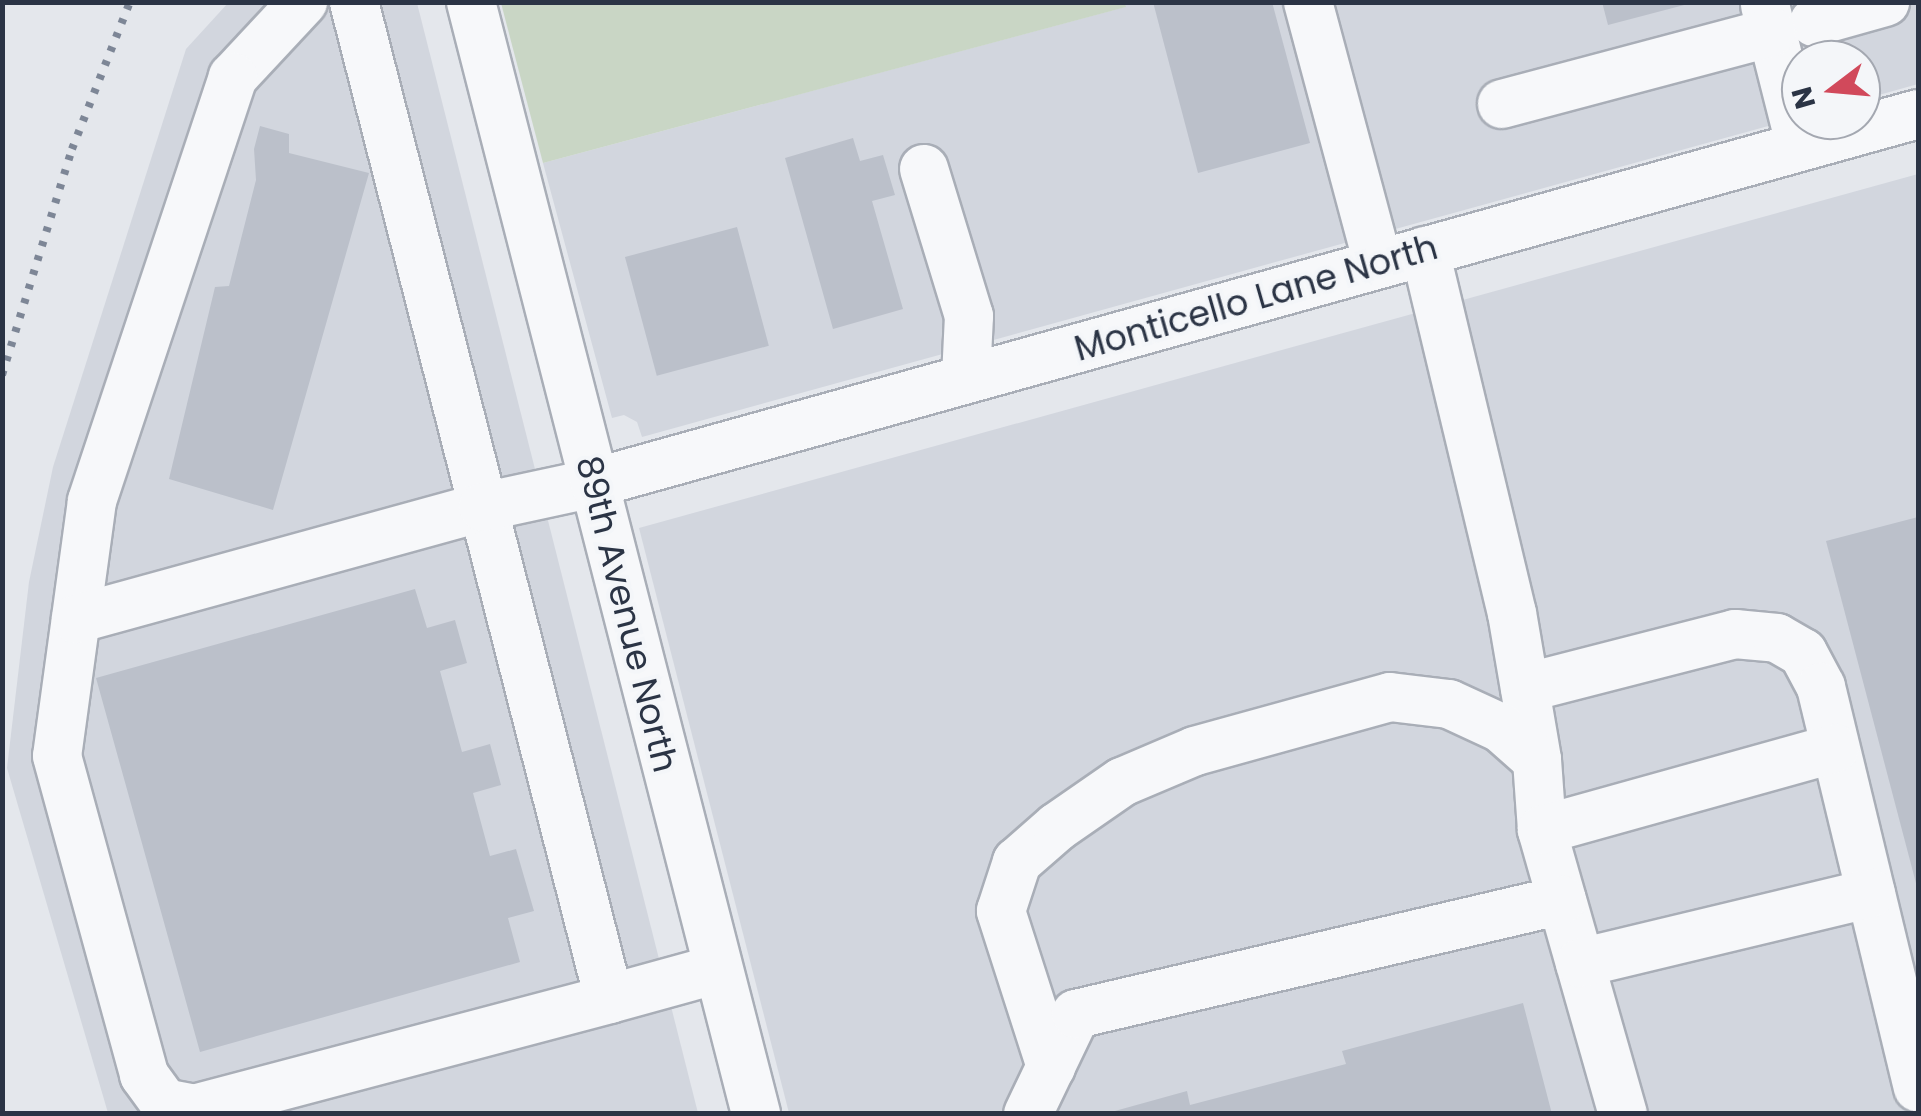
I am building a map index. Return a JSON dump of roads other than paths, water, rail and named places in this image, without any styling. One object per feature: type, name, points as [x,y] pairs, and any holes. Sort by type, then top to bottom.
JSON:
[{"type":"street","points":[[303,2],[233,77],[92,500],[56,756],[144,1075],[164,1103],[194,1108],[718,969]]},
{"type":"street","points":[[354,2],[609,999]]},
{"type":"street","name":"89th Avenue North","points":[[471,2],[756,1114]]},
{"type":"street","points":[[1308,2],[1378,264]]},
{"type":"street","points":[[1502,104],[1783,19],[1885,2]]},
{"type":"street","points":[[1783,19],[1801,147]]},
{"type":"street","name":"Monticello Lane North","points":[[76,619],[483,507],[594,483],[1918,114]]},
{"type":"street","points":[[924,170],[970,316],[966,378]]},
{"type":"street","points":[[1425,251],[1484,486],[1525,688],[1537,760],[1542,830],[1623,1114]]},
{"type":"street","points":[[1525,688],[1735,634],[1777,638],[1803,653],[1820,688],[1918,1087]]},
{"type":"street","points":[[1050,1066],[1001,911],[1017,862],[1057,826],[1122,782],[1195,751],[1390,697],[1448,704],[1502,728],[1537,760]]},
{"type":"street","points":[[1542,830],[1835,748]]},
{"type":"street","points":[[1580,963],[1871,893]]},
{"type":"street","points":[[1028,1114],[1076,1014],[1562,900]]},
{"type":"railway","points":[[2,375],[72,149],[130,2]]}]
